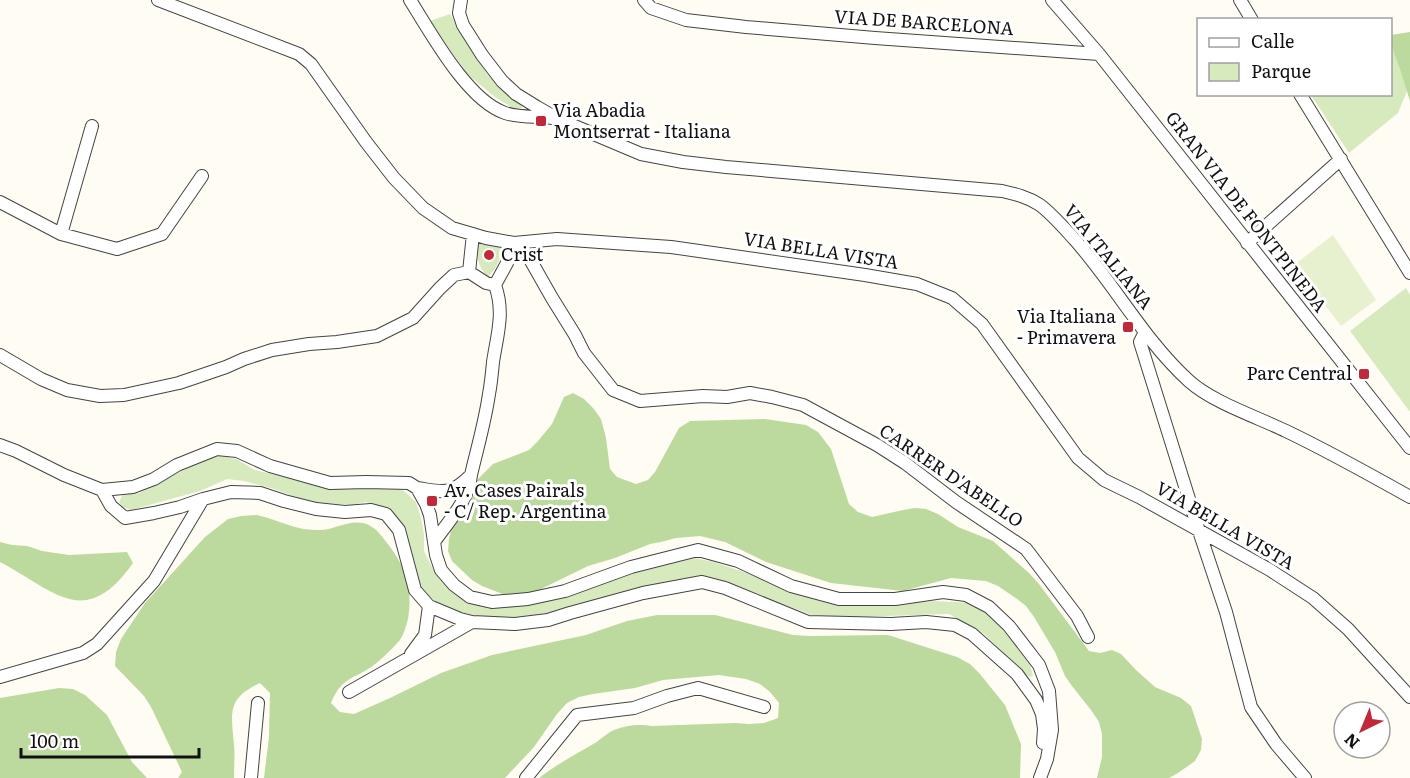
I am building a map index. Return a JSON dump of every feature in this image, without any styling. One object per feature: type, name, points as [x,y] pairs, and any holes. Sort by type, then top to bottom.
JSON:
[{"type":"street","name":"VIA BELLA VISTA","points":[[158,0],[299,54],[311,64],[394,178],[423,208],[452,228],[514,243],[557,238],[671,247],[917,284],[952,298],[982,324],[1078,458],[1104,480],[1270,570],[1313,598],[1348,629],[1410,697]]},
{"type":"street","points":[[410,0],[455,69],[490,105],[514,116],[558,119]]},
{"type":"street","points":[[460,0],[459,13],[463,25],[502,81],[516,93],[558,119]]},
{"type":"street","name":"VIA DE BARCELONA","points":[[644,0],[651,8],[686,20],[875,38],[1099,54]]},
{"type":"street","name":"GRAN VIA DE FONTPINEDA","points":[[1052,0],[1099,54],[1410,448]]},
{"type":"street","points":[[1243,1],[1251,18]]},
{"type":"street","points":[[1301,96],[1410,273]]},
{"type":"street","name":"VIA ITALIANA","points":[[558,119],[641,154],[683,162],[1002,191],[1022,195],[1039,204],[1054,217],[1081,247],[1145,332],[1190,382],[1224,403],[1318,446],[1410,497]]},
{"type":"street","points":[[61,234],[92,126]]},
{"type":"street","points":[[1247,243],[1341,159]]},
{"type":"street","points":[[0,201],[61,234],[117,249],[162,234],[202,176]]},
{"type":"street","points":[[469,272],[473,234]]},
{"type":"street","points":[[495,285],[507,263],[514,243]]},
{"type":"street","name":"CARRER D'ABELLO","points":[[514,243],[527,254],[576,335],[584,353],[613,390],[640,401],[703,396],[727,397],[750,393],[802,405],[905,463],[1026,549],[1077,616],[1088,637]]},
{"type":"street","points":[[0,355],[41,379],[67,390],[100,396],[124,395],[179,383],[272,350],[377,336],[413,318],[454,275],[469,272],[486,283],[495,285]]},
{"type":"street","points":[[434,542],[470,486],[486,411],[499,331],[500,297],[495,285]]},
{"type":"street","points":[[1145,332],[1140,342],[1226,612],[1251,707],[1276,744],[1305,778]]},
{"type":"street","points":[[0,445],[102,490],[133,487],[154,479],[177,465],[217,449],[237,452],[270,466],[330,483],[401,482],[409,483],[417,488],[445,492],[454,489],[471,475]]},
{"type":"street","points":[[417,488],[430,515],[436,555],[441,570],[454,585],[470,597],[492,602],[528,599],[565,591],[631,567],[698,550],[738,561],[790,586],[839,599],[895,600],[943,592],[966,595],[996,613],[1039,665],[1049,691],[1052,730],[1047,759],[1039,778]]},
{"type":"street","points":[[102,490],[111,506],[125,518],[180,507],[231,492],[260,493],[316,509],[345,512],[370,510],[386,514],[399,530],[415,590],[429,606],[472,622],[515,624],[548,620],[643,593],[702,582],[725,588],[808,622],[891,624],[926,622],[955,625],[972,634],[1017,674],[1036,700],[1042,714],[1044,729],[1039,778]]},
{"type":"street","points":[[0,677],[83,653],[97,644],[154,581],[203,499]]},
{"type":"street","points":[[408,659],[425,635],[429,606]]},
{"type":"street","points":[[349,692],[472,622]]},
{"type":"street","points":[[526,778],[577,715],[634,708],[698,688],[764,707]]},
{"type":"street","points":[[251,778],[258,703]]},
{"type":"green space","points":[[450,14],[487,74],[523,107],[515,111],[467,74],[430,21]]},
{"type":"green space","points":[[1410,32],[1410,101],[1392,47],[1392,35]]},
{"type":"green space","points":[[1409,46],[1410,84],[1398,113],[1349,153],[1312,96],[1392,96],[1392,50]]},
{"type":"green space","points":[[1333,235],[1376,300],[1341,326],[1294,265]]},
{"type":"green space","points":[[477,242],[502,246],[498,263],[488,277],[478,261]]},
{"type":"green space","points":[[1406,288],[1410,295],[1410,412],[1350,331]]},
{"type":"green space","points":[[573,393],[584,399],[601,419],[610,469],[617,477],[636,484],[648,480],[655,472],[679,428],[690,421],[765,419],[806,425],[818,432],[831,449],[849,504],[858,512],[872,517],[915,508],[926,509],[958,527],[993,541],[1039,584],[1089,651],[1100,653],[1112,650],[1121,654],[1155,687],[1181,698],[1191,706],[1202,739],[1201,750],[1195,761],[1169,778],[1097,778],[1102,757],[1102,734],[1099,722],[1065,676],[1055,652],[1026,606],[998,586],[986,581],[951,578],[903,591],[831,583],[766,562],[725,542],[700,536],[676,538],[650,544],[588,566],[533,593],[505,595],[482,586],[452,561],[448,551],[452,527],[477,480],[493,464],[529,450],[552,424],[564,397]]},
{"type":"green space","points":[[221,455],[238,460],[255,470],[337,489],[390,486],[404,491],[416,502],[424,534],[424,551],[435,573],[468,603],[496,607],[695,558],[744,572],[786,589],[847,604],[898,605],[934,601],[976,603],[994,618],[1030,664],[1033,676],[1029,677],[1023,673],[984,634],[949,614],[854,617],[812,615],[714,578],[697,576],[548,613],[519,617],[484,617],[455,611],[435,601],[421,589],[402,525],[389,509],[365,502],[353,505],[309,502],[274,489],[227,479],[200,491],[131,510],[122,507],[119,502],[123,494],[139,493],[203,460]]},
{"type":"green space","points":[[257,515],[311,530],[325,530],[357,522],[367,524],[382,536],[403,569],[410,597],[408,619],[403,635],[378,662],[338,689],[331,703],[340,712],[354,714],[441,673],[492,655],[586,635],[627,621],[657,615],[715,615],[793,635],[888,635],[957,657],[970,664],[980,674],[1005,705],[1021,744],[1020,778],[539,778],[614,730],[624,727],[749,724],[764,723],[778,718],[779,703],[760,684],[746,679],[719,675],[663,680],[635,688],[579,697],[567,703],[534,747],[505,778],[264,778],[269,737],[270,693],[260,683],[242,694],[234,707],[232,724],[234,778],[178,778],[182,772],[151,707],[144,696],[115,666],[116,652],[121,639],[145,603],[205,537],[228,519]]},
{"type":"green space","points":[[0,542],[69,555],[127,552],[133,563],[116,584],[100,596],[84,600],[69,599],[54,593],[0,562]]},
{"type":"green space","points":[[59,688],[73,689],[85,695],[107,715],[132,762],[147,778],[0,778],[0,698]]},
{"type":"place","name":"Via Abadia Montserrat - Italiana","points":[[541,121]]},
{"type":"place","name":"Crist","points":[[489,255]]},
{"type":"place","name":"Via Italiana - Primavera","points":[[1128,327]]},
{"type":"place","name":"Parc Central","points":[[1364,374]]},
{"type":"place","name":"Av. Cases Pairals - C/ Rep. Argentina","points":[[432,501]]}]
